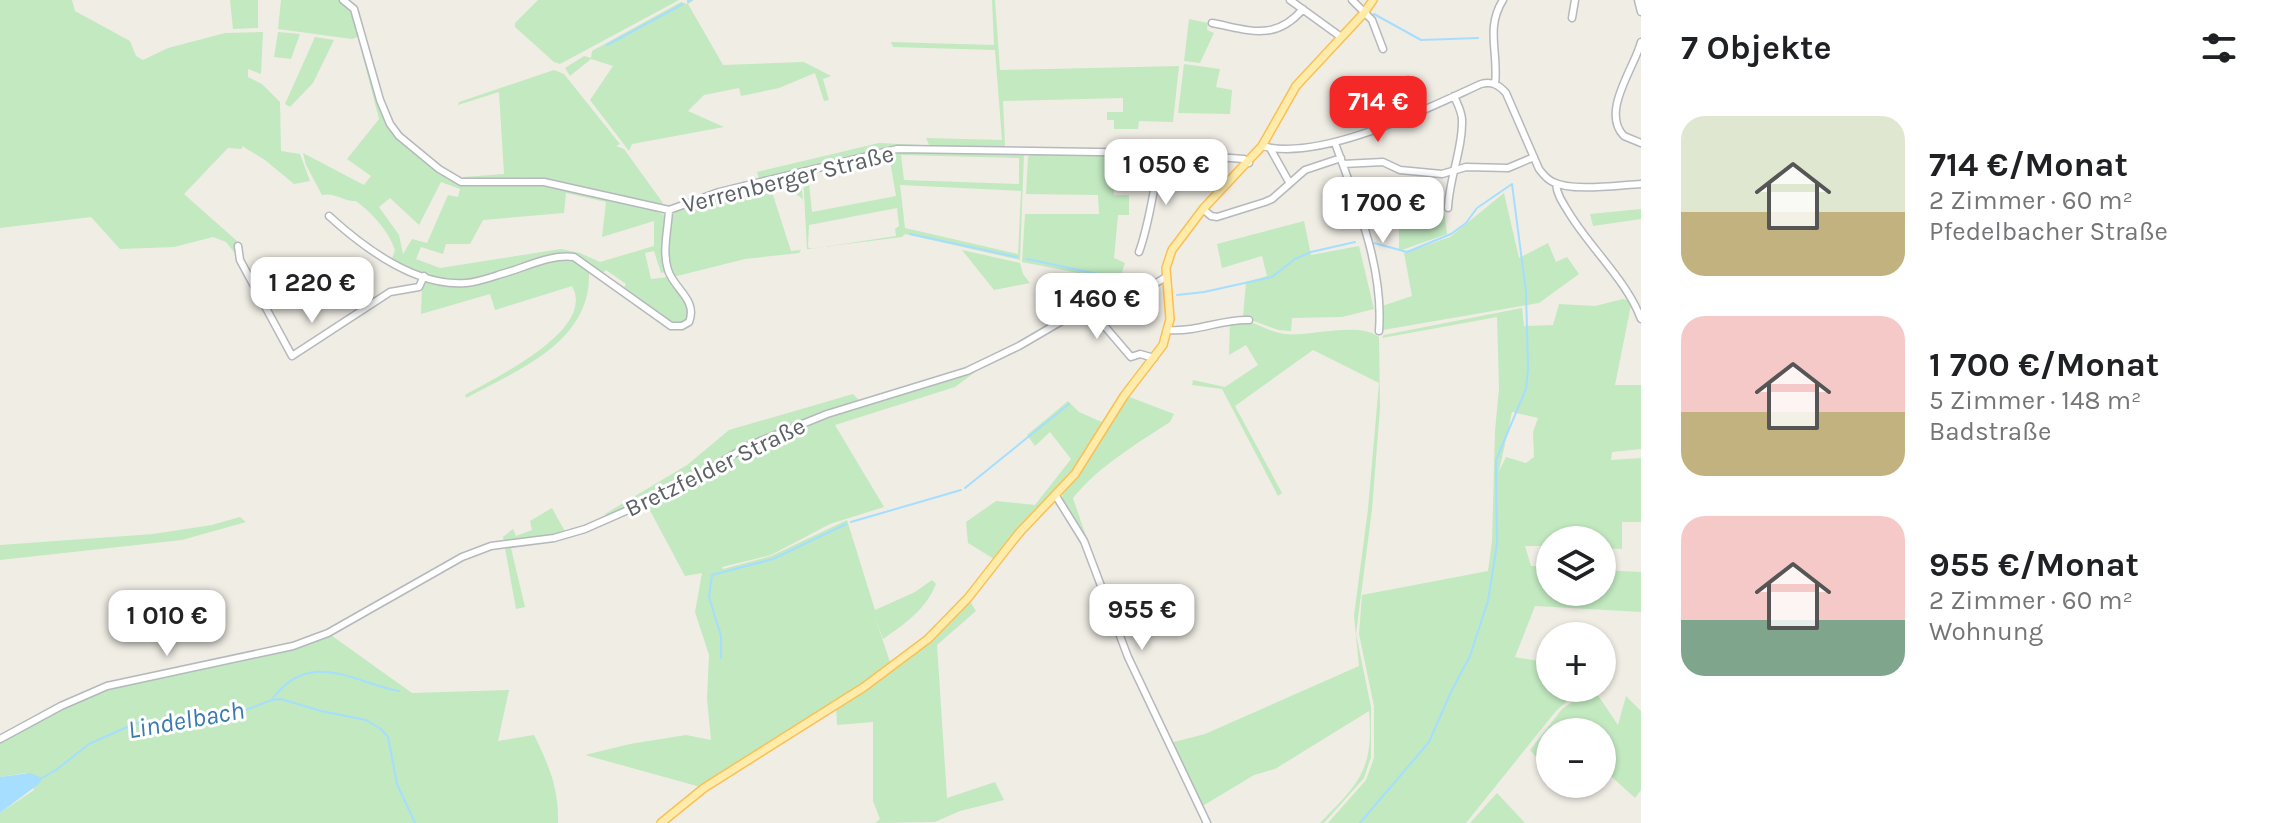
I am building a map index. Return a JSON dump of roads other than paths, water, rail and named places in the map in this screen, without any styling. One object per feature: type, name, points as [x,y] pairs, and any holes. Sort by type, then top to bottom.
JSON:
[{"type":"main road","points":[[661,823],[704,788],[864,687],[928,639],[968,598],[1019,533],[1075,474],[1124,396],[1154,358],[1169,330],[1166,268],[1172,250],[1203,209],[1266,147],[1296,86],[1373,0]]},
{"type":"street","name":"Verrenberger Straße","points":[[343,0],[354,9],[390,124],[412,147],[461,182],[544,182],[669,210],[719,192],[897,149],[1162,153],[1244,159],[1249,163]]},
{"type":"street","points":[[1290,0],[1341,37]]},
{"type":"street","points":[[1352,0],[1372,20],[1383,49]]},
{"type":"street","points":[[1495,84],[1493,25],[1495,12],[1503,0]]},
{"type":"street","points":[[1572,18],[1575,0]]},
{"type":"street","points":[[1212,23],[1269,31],[1288,25],[1303,9]]},
{"type":"street","points":[[1641,42],[1621,88],[1617,123],[1624,136],[1641,143]]},
{"type":"street","points":[[1408,80],[1423,110]]},
{"type":"street","points":[[1289,182],[1266,147],[1335,143],[1481,84],[1495,84],[1506,93],[1539,169],[1556,184],[1641,184]]},
{"type":"street","points":[[1448,208],[1451,173],[1462,121],[1454,96]]},
{"type":"street","points":[[1335,143],[1377,281],[1381,312],[1379,331]]},
{"type":"street","points":[[1139,252],[1149,225],[1153,185],[1162,153]]},
{"type":"street","points":[[1203,209],[1217,217],[1243,210],[1272,199],[1312,166],[1342,161],[1383,162],[1400,170],[1451,173],[1466,167],[1508,168],[1534,157]]},
{"type":"street","points":[[1556,184],[1557,193],[1583,236],[1628,293],[1641,319]]},
{"type":"street","points":[[329,216],[350,235],[399,266],[453,283],[473,282],[559,257],[574,257],[671,326],[682,326],[689,322],[692,311],[669,274],[666,246],[669,210]]},
{"type":"street","points":[[238,246],[240,260],[292,356],[390,292],[419,287],[424,276]]},
{"type":"street","name":"Bretzfelder Straße","points":[[0,739],[61,706],[107,686],[293,646],[328,633],[462,557],[491,546],[554,538],[585,529],[678,488],[746,447],[827,414],[967,371],[1019,346],[1079,311],[1133,297],[1166,277]]},
{"type":"street","points":[[1092,308],[1131,357],[1140,354],[1154,358]]},
{"type":"street","points":[[1169,330],[1196,330],[1230,321],[1249,320]]},
{"type":"street","points":[[1056,496],[1084,541],[1128,657],[1207,823]]},
{"type":"water","points":[[30,773],[42,778],[40,783],[0,813],[0,777]]},
{"type":"waterway","points":[[607,45],[683,4]]},
{"type":"waterway","points":[[1374,14],[1421,40],[1478,38]]},
{"type":"waterway","points":[[1360,823],[1429,742],[1470,656],[1488,601],[1497,544],[1496,460],[1526,389],[1528,369],[1526,292],[1512,184],[1477,208],[1466,223],[1451,234],[1407,252],[1374,243]]},
{"type":"waterway","points":[[910,234],[1017,257]]},
{"type":"waterway","points":[[1177,295],[1272,277],[1295,259],[1311,252],[1355,242]]},
{"type":"waterway","points":[[1027,259],[1112,277]]},
{"type":"waterway","points":[[965,488],[1069,404]]},
{"type":"waterway","points":[[851,522],[961,490]]},
{"type":"waterway","points":[[721,658],[721,636],[709,597],[712,575],[773,559],[846,524]]},
{"type":"waterway","points":[[273,698],[287,683],[302,675],[318,672],[333,673],[399,691]]},
{"type":"waterway","name":"Lindelbach","points":[[40,779],[89,744],[134,724],[229,716],[281,699],[366,720],[381,729],[388,737],[397,784],[415,823]]}]
